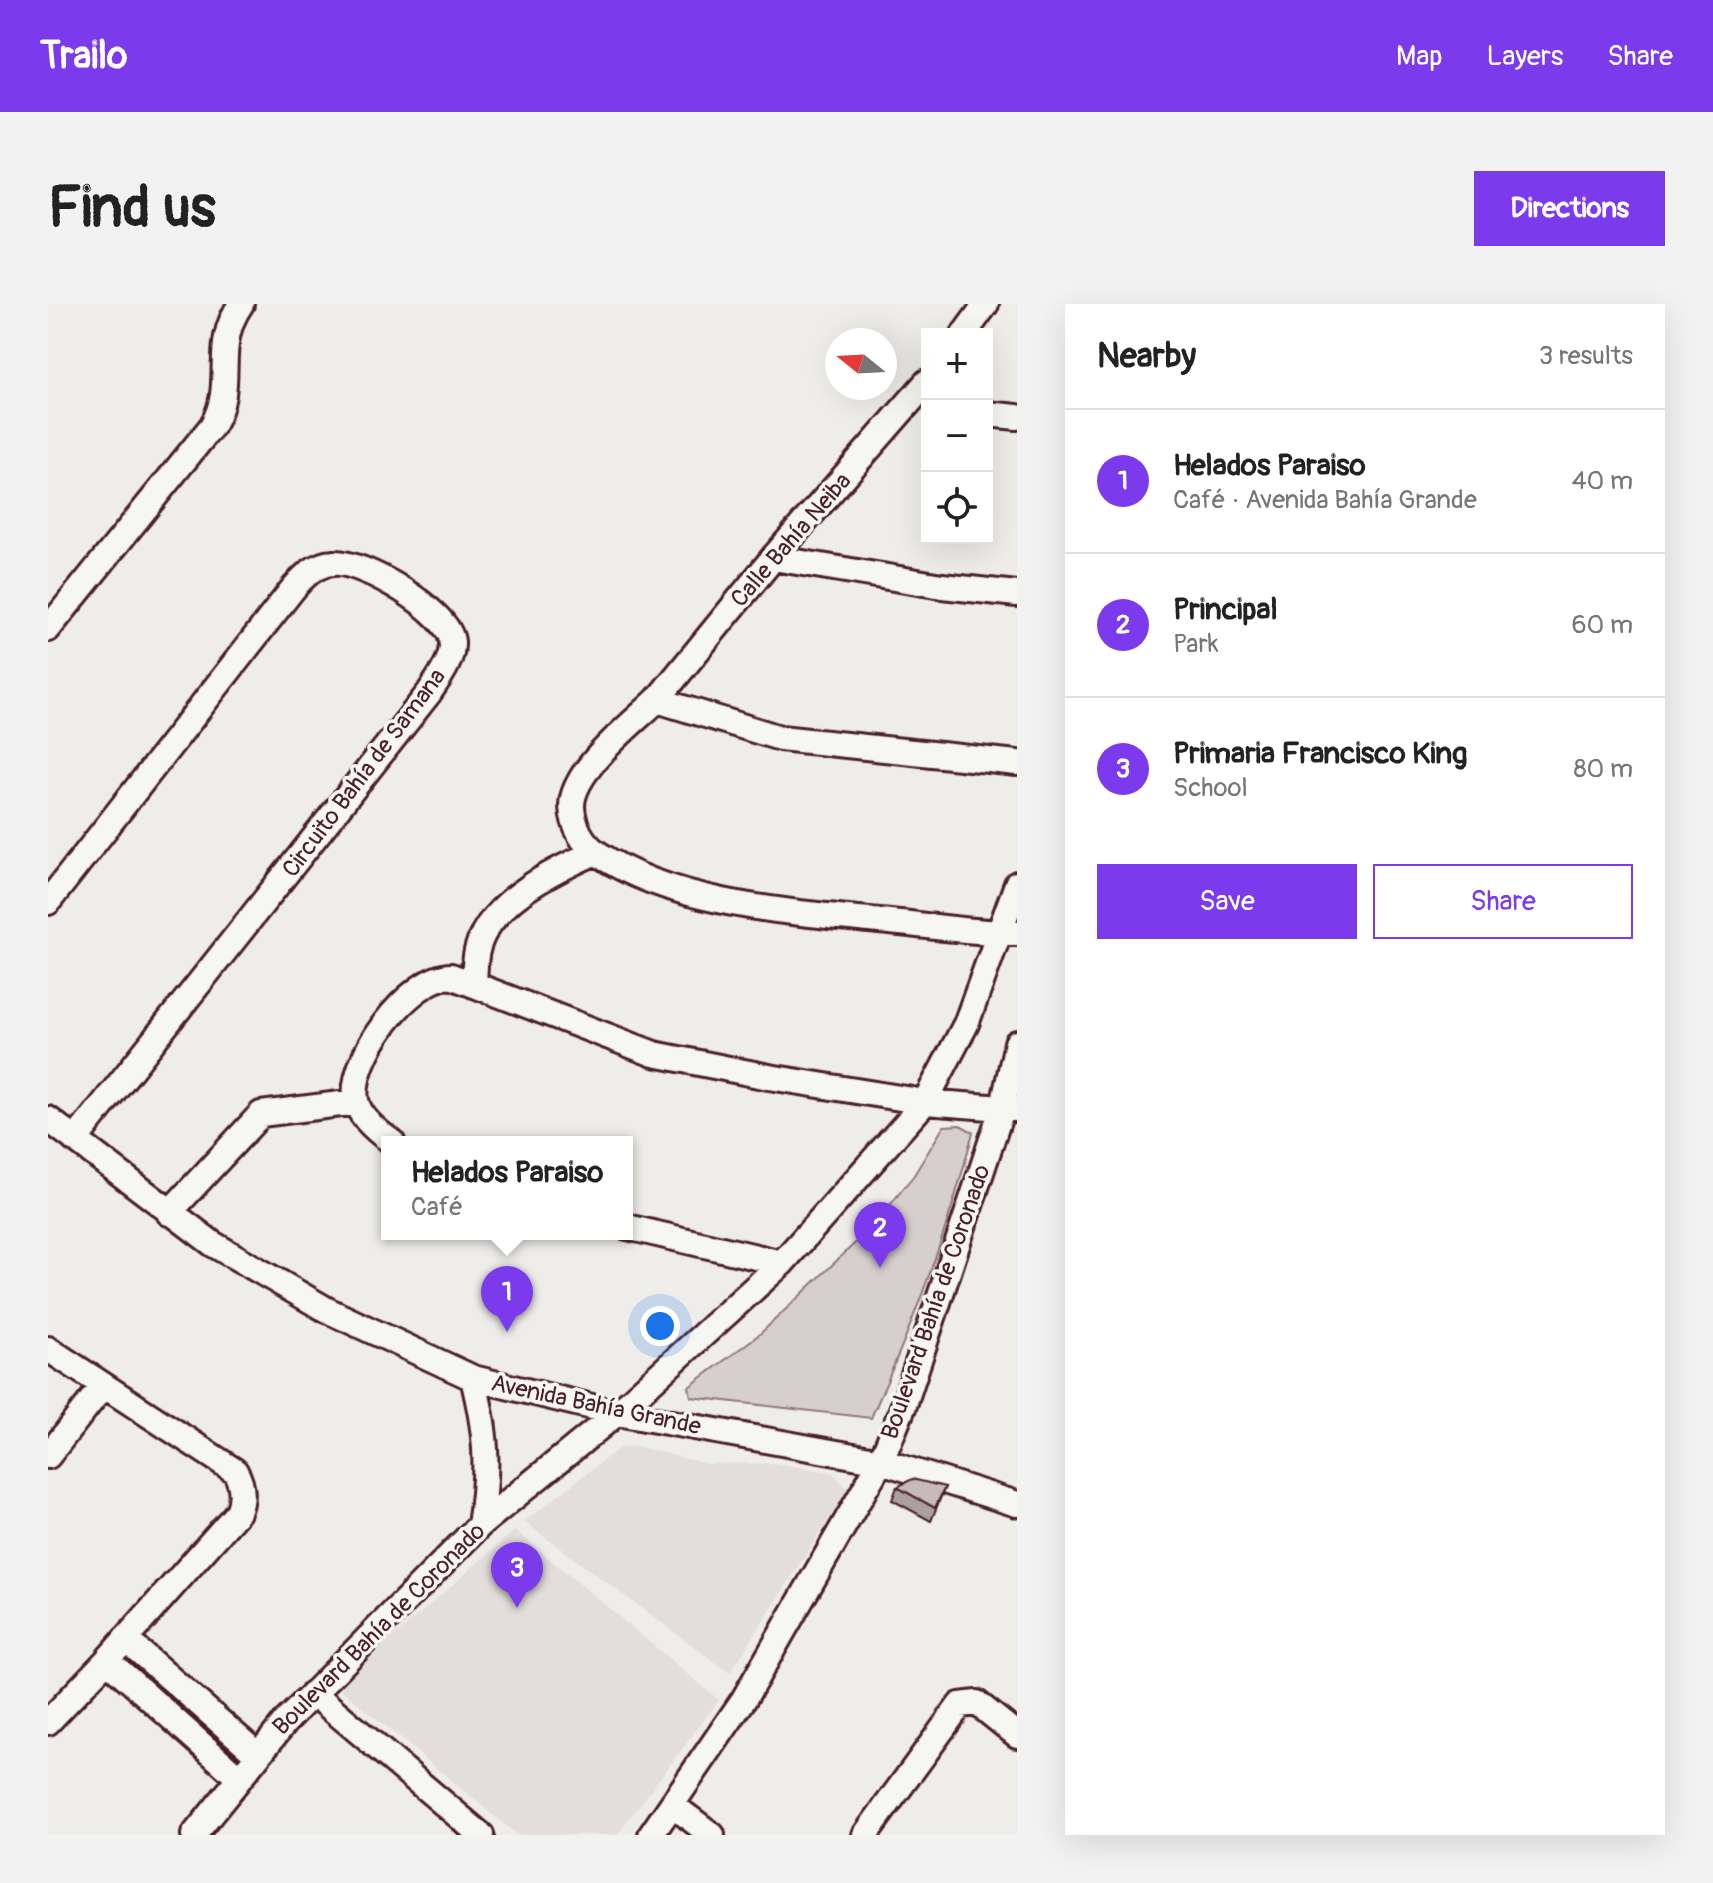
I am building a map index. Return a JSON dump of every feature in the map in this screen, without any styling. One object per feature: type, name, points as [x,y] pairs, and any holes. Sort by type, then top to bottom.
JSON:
[{"type":"street","points":[[48,629],[219,413],[226,386],[223,342],[241,304]]},
{"type":"street","points":[[968,328],[986,304]]},
{"type":"street","name":"Calle Bahía Neiba","points":[[596,852],[579,835],[572,807],[575,791],[594,761],[657,700],[773,558],[917,408]]},
{"type":"street","points":[[993,415],[1017,417]]},
{"type":"street","points":[[773,558],[928,584],[1017,594]]},
{"type":"street","name":"Circuito Bahía de Samana","points":[[48,902],[292,590],[313,570],[333,563],[363,568],[442,621],[452,643],[449,658],[429,693],[75,1140]]},
{"type":"street","points":[[657,700],[780,738],[1017,763]]},
{"type":"street","points":[[474,985],[478,946],[507,903],[553,871],[596,852],[684,891],[795,912],[1008,933]]},
{"type":"street","name":"Boulevard Bahía de Coronado","points":[[204,1831],[257,1754],[313,1693],[480,1525],[617,1413],[782,1263],[925,1102],[966,1024],[1008,933],[1017,884]]},
{"type":"street","points":[[385,1136],[365,1118],[356,1102],[357,1076],[366,1048],[420,985],[451,976],[654,1054],[769,1077],[925,1102],[1012,1105]]},
{"type":"street","name":"Boulevard Bahía de Coronado","points":[[651,1835],[744,1699],[881,1461],[1012,1105],[1017,1043]]},
{"type":"street","points":[[169,1213],[261,1114],[356,1102]]},
{"type":"street","name":"Avenida Bahía Grande","points":[[48,1119],[213,1244],[327,1310],[473,1378],[617,1413],[881,1461],[1017,1504]]},
{"type":"street","points":[[633,1228],[782,1263]]},
{"type":"street","points":[[48,1349],[235,1471],[241,1489],[238,1512],[48,1722]]},
{"type":"street","points":[[473,1378],[484,1422],[488,1475],[480,1525]]},
{"type":"street","points":[[48,1456],[102,1387]]},
{"type":"street","points":[[125,1639],[257,1754]]},
{"type":"street","points":[[107,1660],[239,1778]]},
{"type":"street","points":[[313,1693],[481,1835]]},
{"type":"street","points":[[865,1835],[960,1705],[977,1703],[1017,1735]]},
{"type":"street","points":[[672,1805],[712,1835]]},
{"type":"shaded area","points":[[960,1125],[973,1132],[952,1206],[915,1313],[871,1418],[691,1397],[689,1387],[761,1333],[874,1225],[914,1175],[944,1126]]},
{"type":"shaded area","points":[[635,1446],[708,1464],[773,1463],[832,1472],[848,1489],[730,1673],[524,1522],[619,1448]]},
{"type":"shaded area","points":[[515,1530],[719,1700],[617,1835],[517,1835],[337,1686]]},
{"type":"building","points":[[912,1479],[945,1487],[935,1508],[897,1487]]},
{"type":"place","name":"Principal","points":[[880,1268]]},
{"type":"place","name":"Helados Paraiso","points":[[507,1332]]},
{"type":"place","name":"Primaria Francisco King","points":[[517,1608]]}]
